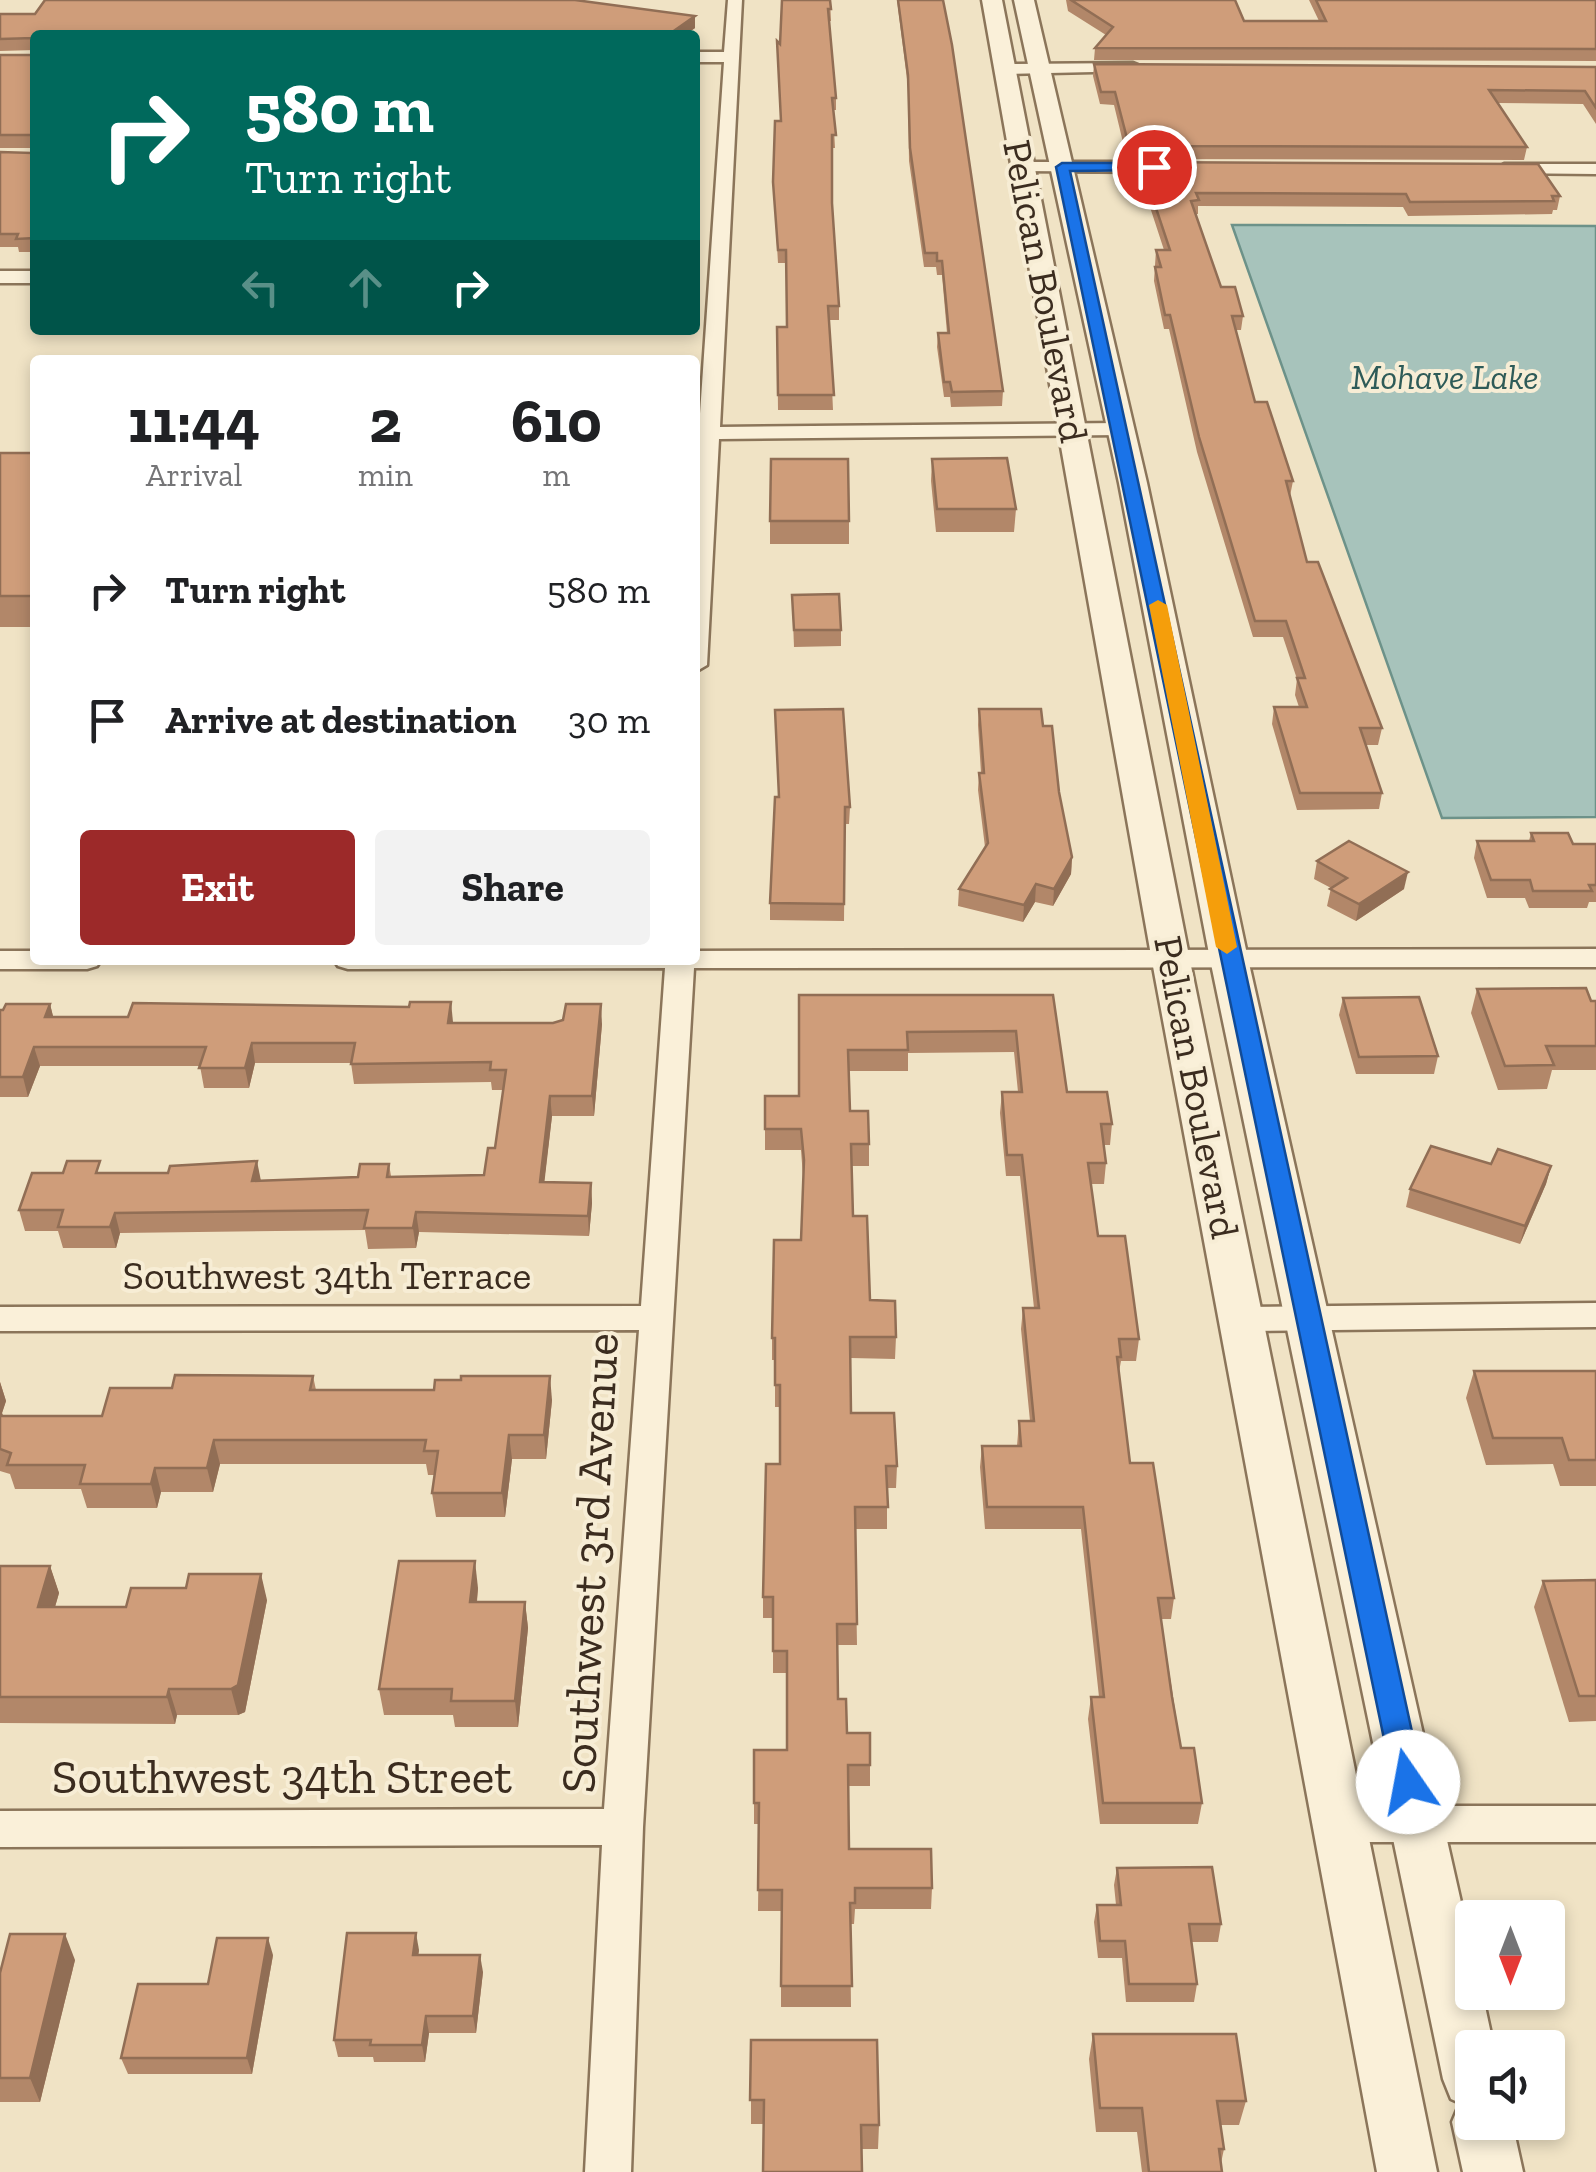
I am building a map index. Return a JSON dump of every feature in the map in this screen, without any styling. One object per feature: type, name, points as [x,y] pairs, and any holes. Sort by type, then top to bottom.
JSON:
[{"type":"street","points":[[700,597],[719,275],[717,155],[735,0]]},
{"type":"street","name":"Pelican Boulevard","points":[[992,0],[1024,68]]},
{"type":"street","name":"Pelican Boulevard","points":[[1024,0],[1024,68],[1043,167],[1072,430],[1171,961],[1320,1724],[1344,1824],[1354,1900],[1406,2172]]},
{"type":"street","points":[[700,57],[731,57]]},
{"type":"street","points":[[1024,68],[1152,68]]},
{"type":"street","points":[[1043,167],[1194,168]]},
{"type":"street","name":"Pelican Boulevard","points":[[1043,167],[1120,429],[1229,959],[1461,2030]]},
{"type":"street","points":[[1482,169],[1596,169]]},
{"type":"street","points":[[700,275],[719,275]]},
{"type":"street","points":[[0,278],[30,277]]},
{"type":"street","points":[[712,433],[1120,429]]},
{"type":"street","points":[[700,960],[1596,958]]},
{"type":"street","points":[[0,960],[30,960]]},
{"type":"street","name":"Southwest 3rd Avenue","points":[[608,2172],[623,1827],[680,965]]},
{"type":"street","points":[[1242,1319],[1596,1315]]},
{"type":"street","name":"Southwest 34th Terrace","points":[[0,1319],[654,1318]]},
{"type":"street","points":[[1344,1824],[1596,1824]]},
{"type":"street","name":"Southwest 34th Street","points":[[0,1829],[623,1827]]},
{"type":"street","points":[[1486,2140],[1492,2172]]},
{"type":"water","name":"Mohave Lake","points":[[1232,225],[1596,226],[1596,817],[1442,818]]},
{"type":"building","points":[[45,0],[575,0],[695,16],[675,30],[30,30],[30,38],[0,39],[0,14],[35,14]]},
{"type":"building","points":[[782,0],[830,0],[836,98],[832,98],[836,135],[832,135],[832,203],[839,306],[828,306],[834,395],[778,395],[777,327],[787,327],[786,250],[778,250],[773,182],[775,121],[781,121],[777,41],[780,44]]},
{"type":"building","points":[[898,0],[943,0],[1003,391],[952,392],[950,382],[944,382],[938,333],[949,333],[942,261],[937,261],[937,253],[925,253],[910,148],[908,75]]},
{"type":"building","points":[[1071,0],[1235,0],[1244,21],[1326,21],[1316,0],[1596,0],[1596,49],[1095,48],[1113,27]]},
{"type":"building","points":[[0,55],[30,55],[30,135],[0,135]]},
{"type":"building","points":[[1094,64],[1596,67],[1596,108],[1585,91],[1489,90],[1527,147],[1129,146],[1115,92],[1101,92]]},
{"type":"building","points":[[0,152],[30,153],[30,238],[0,234]]},
{"type":"building","points":[[1133,162],[1538,164],[1560,196],[1552,196],[1554,201],[1410,202],[1406,194],[1196,193],[1199,200],[1191,201],[1221,287],[1235,287],[1243,316],[1232,316],[1255,402],[1267,402],[1293,481],[1286,481],[1307,562],[1318,562],[1382,728],[1360,728],[1382,793],[1300,793],[1274,707],[1307,707],[1297,678],[1305,678],[1286,621],[1255,621],[1199,437],[1170,315],[1165,315],[1155,267],[1161,267],[1156,250],[1170,250],[1149,187],[1139,187]]},
{"type":"building","points":[[0,453],[30,453],[30,596],[0,596]]},
{"type":"building","points":[[1007,458],[1016,509],[937,509],[932,459]]},
{"type":"building","points":[[771,459],[848,459],[849,521],[770,521]]},
{"type":"building","points":[[839,594],[841,630],[794,630],[792,595]]},
{"type":"building","points":[[843,709],[850,807],[845,807],[844,904],[770,903],[775,797],[779,797],[775,710]]},
{"type":"building","points":[[979,709],[1041,709],[1043,726],[1052,726],[1059,792],[1072,857],[1054,889],[1036,884],[1024,905],[959,889],[988,843],[979,773],[984,773]]},
{"type":"building","points":[[1531,833],[1568,833],[1573,844],[1596,844],[1596,885],[1589,885],[1592,891],[1533,891],[1530,880],[1491,880],[1477,841],[1534,841]]},
{"type":"building","points":[[1349,841],[1408,872],[1359,904],[1330,889],[1347,878],[1317,861]]},
{"type":"building","points":[[1586,988],[1591,1001],[1596,1001],[1596,1046],[1546,1046],[1554,1065],[1505,1066],[1477,989]]},
{"type":"building","points":[[799,995],[1053,995],[1067,1092],[1107,1092],[1112,1124],[1101,1124],[1106,1163],[1088,1163],[1098,1236],[1125,1236],[1139,1339],[1119,1339],[1121,1357],[1117,1357],[1130,1463],[1153,1463],[1174,1598],[1158,1598],[1172,1697],[1181,1748],[1194,1748],[1202,1803],[1103,1803],[1091,1697],[1104,1697],[1083,1507],[987,1507],[982,1446],[1021,1446],[1019,1421],[1034,1421],[1023,1308],[1039,1308],[1022,1155],[1007,1155],[1002,1092],[1022,1092],[1016,1031],[907,1032],[908,1050],[848,1050],[850,1111],[868,1111],[869,1144],[851,1144],[853,1216],[867,1216],[870,1300],[895,1301],[896,1337],[850,1337],[851,1413],[894,1413],[897,1466],[886,1466],[888,1507],[855,1507],[857,1624],[837,1624],[838,1699],[846,1699],[847,1733],[870,1733],[870,1765],[848,1765],[849,1849],[931,1849],[932,1888],[855,1888],[855,1903],[850,1903],[852,1986],[781,1986],[782,1890],[758,1890],[759,1803],[754,1803],[754,1750],[787,1750],[787,1651],[773,1651],[773,1597],[763,1597],[766,1464],[780,1464],[780,1385],[775,1385],[772,1338],[774,1240],[801,1240],[804,1160],[801,1129],[765,1129],[765,1096],[799,1096]]},
{"type":"building","points":[[1419,997],[1438,1056],[1359,1057],[1343,998]]},
{"type":"building","points":[[410,1002],[451,1002],[448,1023],[553,1023],[563,1020],[566,1004],[601,1004],[592,1096],[550,1096],[540,1182],[591,1183],[588,1216],[416,1212],[413,1228],[364,1228],[368,1210],[115,1213],[110,1227],[58,1227],[63,1210],[19,1210],[32,1173],[63,1173],[67,1161],[100,1161],[96,1173],[168,1173],[170,1166],[257,1161],[252,1181],[358,1177],[360,1164],[389,1164],[387,1177],[484,1175],[488,1148],[495,1148],[506,1070],[490,1070],[491,1062],[351,1064],[355,1043],[252,1043],[245,1068],[199,1068],[206,1047],[34,1047],[23,1077],[0,1077],[0,1010],[6,1004],[50,1004],[45,1017],[128,1017],[133,1003],[409,1007]]},
{"type":"building","points":[[1431,1146],[1491,1164],[1498,1149],[1551,1166],[1525,1226],[1410,1189]]},
{"type":"building","points":[[1474,1371],[1596,1371],[1596,1460],[1569,1460],[1562,1438],[1493,1438]]},
{"type":"building","points":[[175,1375],[313,1376],[310,1390],[434,1390],[435,1380],[461,1380],[461,1376],[550,1376],[544,1435],[509,1435],[502,1493],[432,1493],[438,1451],[424,1451],[426,1440],[214,1440],[207,1468],[155,1468],[151,1484],[80,1484],[85,1465],[7,1465],[11,1453],[0,1449],[0,1416],[102,1416],[110,1388],[172,1388]]},
{"type":"building","points":[[399,1561],[475,1561],[470,1602],[525,1602],[515,1701],[451,1701],[452,1689],[379,1689]]},
{"type":"building","points":[[0,1566],[50,1566],[38,1607],[126,1607],[131,1588],[186,1588],[189,1574],[261,1574],[238,1685],[231,1689],[169,1689],[167,1697],[0,1697]]},
{"type":"building","points":[[1596,1580],[1596,1696],[1579,1696],[1543,1581]]},
{"type":"building","points":[[1212,1867],[1221,1924],[1189,1924],[1197,1984],[1129,1984],[1125,1941],[1100,1941],[1097,1905],[1121,1905],[1117,1868]]},
{"type":"building","points":[[347,1933],[416,1933],[413,1955],[480,1955],[473,2016],[426,2016],[422,2045],[334,2040]]},
{"type":"building","points":[[10,1934],[65,1934],[30,2078],[0,2078],[0,1973]]},
{"type":"building","points":[[217,1938],[268,1938],[247,2058],[121,2058],[138,1984],[208,1984]]},
{"type":"building","points":[[1093,2034],[1236,2034],[1246,2101],[1217,2101],[1224,2149],[1219,2149],[1222,2172],[1149,2172],[1142,2108],[1100,2108]]},
{"type":"building","points":[[751,2040],[877,2040],[879,2125],[861,2125],[862,2172],[763,2172],[764,2100],[750,2100]]},
{"type":"slow traffic","points":[[1158,605],[1227,947]]},
{"type":"route","points":[[1154,167],[1062,167],[1408,1782]]}]
